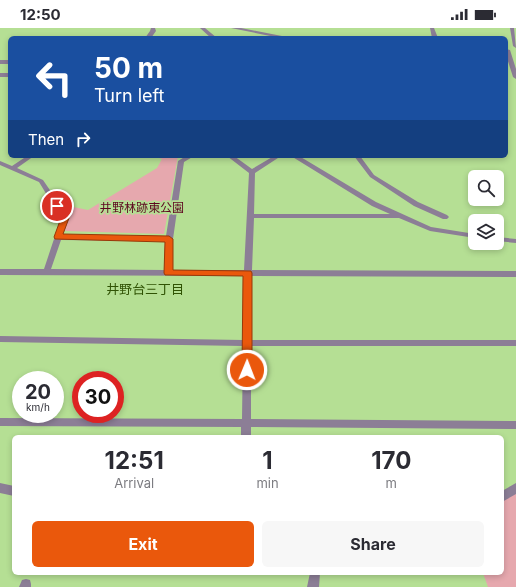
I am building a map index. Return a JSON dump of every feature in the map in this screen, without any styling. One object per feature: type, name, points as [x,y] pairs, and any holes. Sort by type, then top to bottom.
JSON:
[{"type":"street","points":[[202,28],[212,36]]},
{"type":"street","points":[[233,28],[278,36]]},
{"type":"street","points":[[512,28],[516,46]]},
{"type":"street","points":[[508,55],[516,77]]},
{"type":"street","points":[[13,168],[28,158]]},
{"type":"street","points":[[168,273],[169,239],[181,161],[187,158]]},
{"type":"street","points":[[233,158],[252,172]]},
{"type":"street","points":[[252,172],[275,158]]},
{"type":"street","points":[[297,158],[374,204],[430,229],[468,235]]},
{"type":"street","points":[[359,158],[372,176],[416,204],[445,217]]},
{"type":"street","points":[[0,163],[42,181],[65,218],[47,271]]},
{"type":"street","points":[[246,435],[248,273],[252,172]]},
{"type":"street","points":[[250,216],[402,216]]},
{"type":"street","points":[[58,237],[169,239]]},
{"type":"street","points":[[504,240],[516,241]]},
{"type":"street","points":[[0,272],[516,274]]},
{"type":"street","points":[[0,339],[247,343],[516,343]]},
{"type":"street","points":[[0,422],[516,425]]},
{"type":"street","points":[[0,488],[12,491]]},
{"type":"street","points":[[504,496],[516,488]]},
{"type":"street","points":[[314,587],[315,575]]},
{"type":"green space","name":"井野林跡東公園","points":[[159,158],[178,158],[164,234],[66,231],[44,201],[88,210],[157,168],[162,159]]},
{"type":"green space","points":[[516,488],[516,587],[488,587],[484,575],[504,575],[504,496]]},
{"type":"district","name":"井野台三丁目","points":[[145,289]]},
{"type":"route","points":[[57,206],[65,218],[58,237],[169,239],[168,273],[248,273],[247,370]]}]
